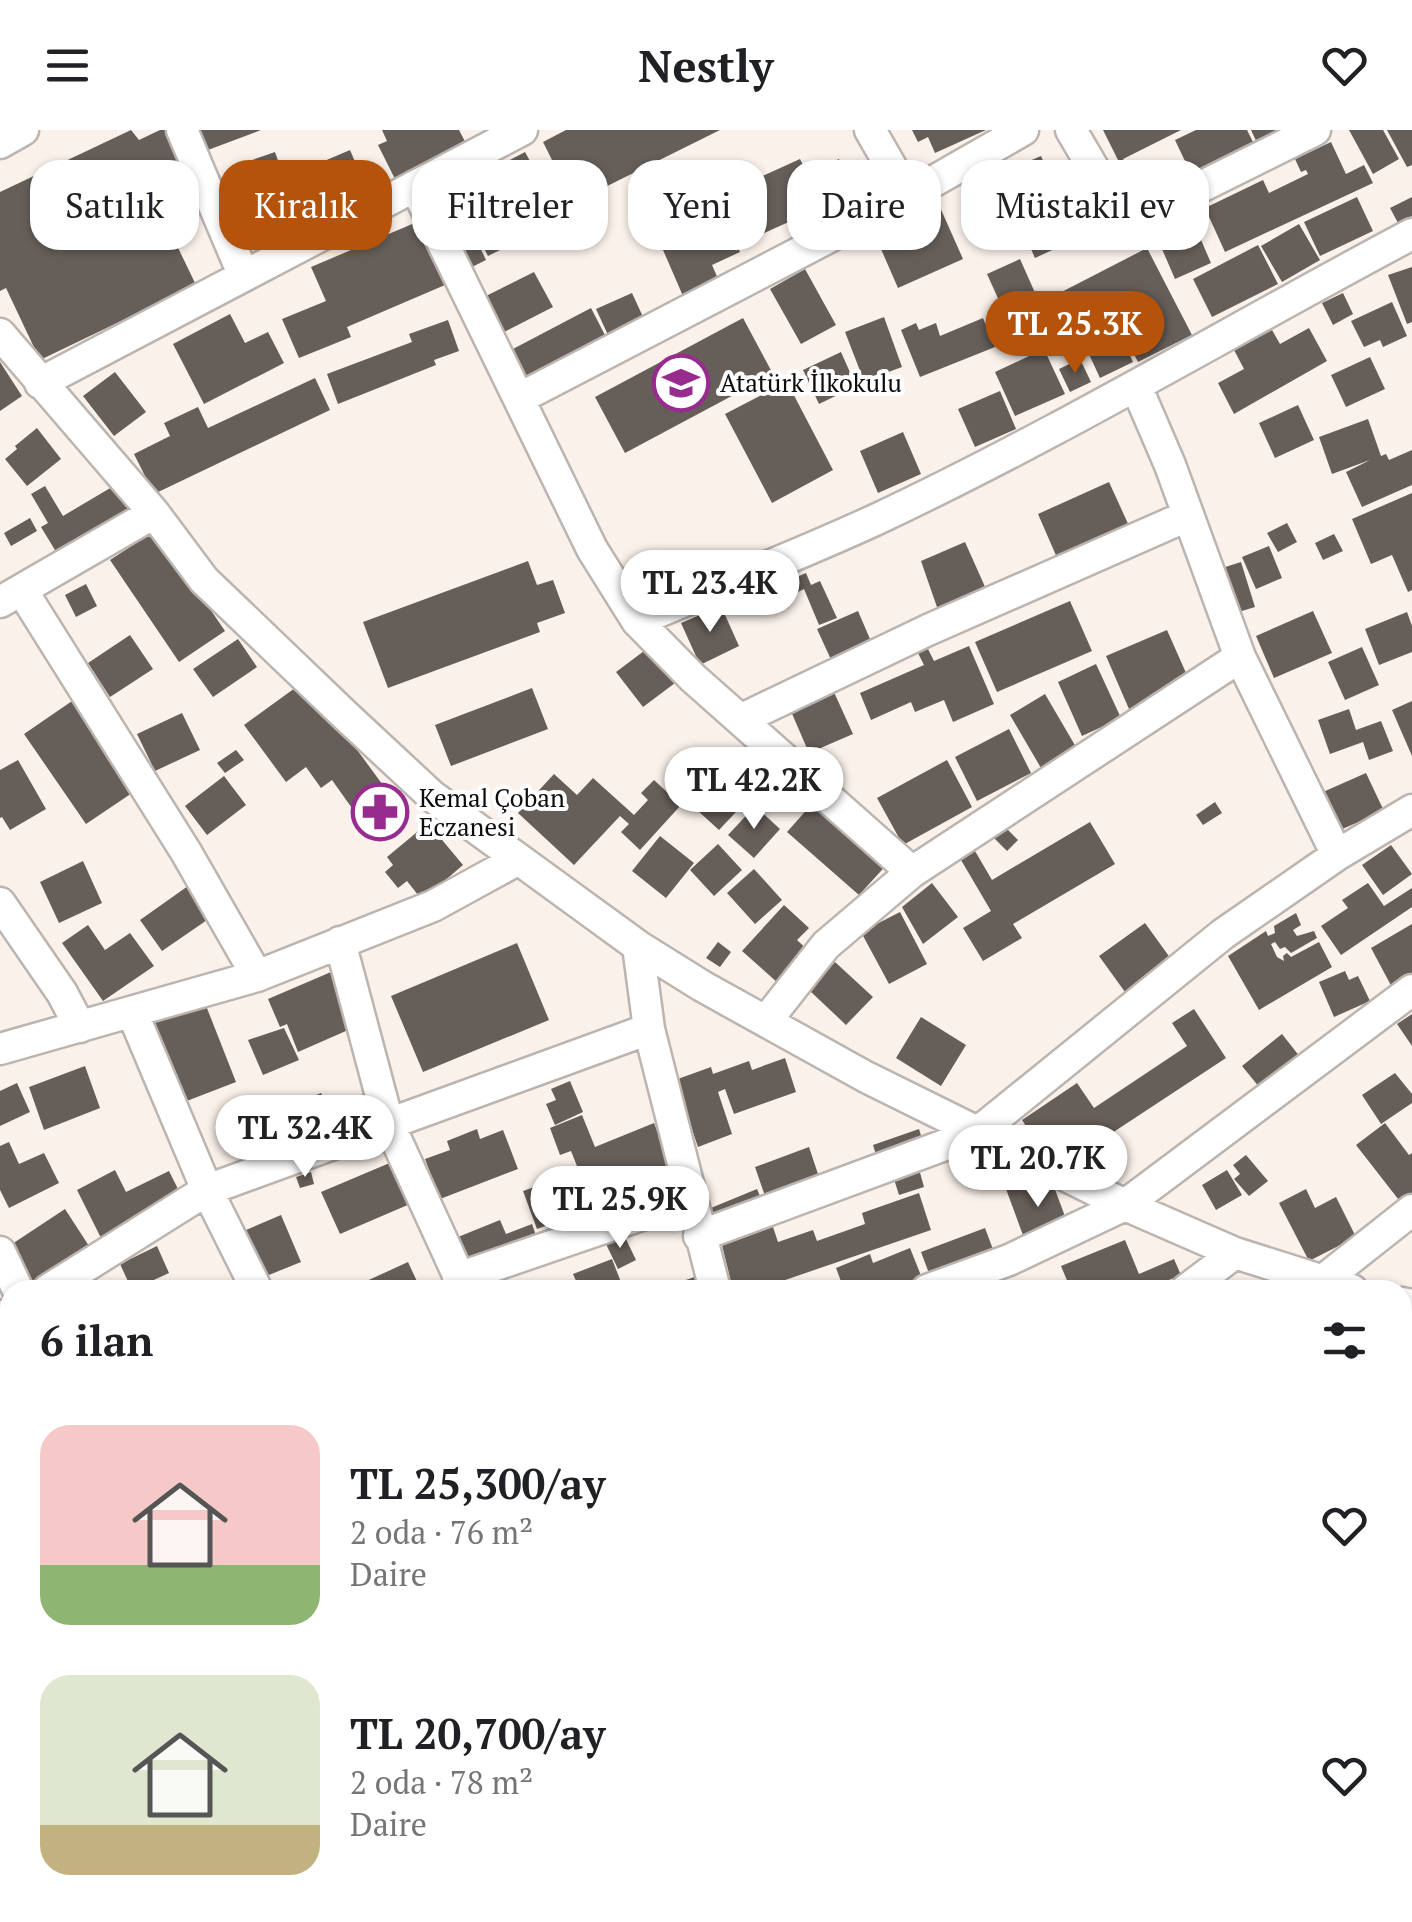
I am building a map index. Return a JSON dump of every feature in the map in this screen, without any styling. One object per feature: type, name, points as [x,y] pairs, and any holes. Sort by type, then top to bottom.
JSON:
[{"type":"street","points":[[0,143],[24,130]]},
{"type":"street","points":[[182,130],[243,274]]},
{"type":"street","points":[[465,160],[522,130]]},
{"type":"street","points":[[870,130],[887,160]]},
{"type":"street","points":[[941,177],[1023,130]]},
{"type":"street","points":[[1071,130],[1126,224],[1315,130]]},
{"type":"street","points":[[40,383],[412,188]]},
{"type":"street","points":[[637,621],[875,520],[1136,386],[1412,234]]},
{"type":"street","points":[[447,250],[592,549],[637,621],[693,678],[912,872]]},
{"type":"street","points":[[520,398],[804,250]]},
{"type":"street","points":[[0,334],[154,513],[204,580],[432,796],[517,860],[702,986],[866,1077],[1125,1206],[1235,1253],[1315,1280]]},
{"type":"street","points":[[1136,386],[1240,656],[1337,855]]},
{"type":"street","points":[[154,513],[11,597],[186,852],[257,976]]},
{"type":"street","points":[[742,719],[928,630],[1188,516]]},
{"type":"street","points":[[767,1020],[826,945],[912,872],[1240,656]]},
{"type":"street","points":[[699,1236],[977,1133],[1223,934],[1337,855],[1412,810]]},
{"type":"street","points":[[0,1049],[257,976],[433,906],[517,860]]},
{"type":"street","points":[[0,903],[80,1026]]},
{"type":"street","points":[[340,942],[388,1122],[460,1280]]},
{"type":"street","points":[[638,946],[650,1029],[712,1280]]},
{"type":"street","points":[[955,1280],[1009,1260],[1125,1206],[1412,990]]},
{"type":"street","points":[[132,1012],[208,1190],[252,1280]]},
{"type":"street","points":[[64,1280],[208,1190],[650,1029]]},
{"type":"street","points":[[473,1280],[691,1198]]},
{"type":"street","points":[[1324,1280],[1412,1210]]},
{"type":"street","points":[[0,1252],[13,1280]]},
{"type":"street","points":[[1199,1280],[1235,1253]]},
{"type":"building","points":[[131,130],[139,140],[160,130],[176,130],[191,160],[68,160]]},
{"type":"building","points":[[192,130],[261,130],[200,153]]},
{"type":"building","points":[[382,130],[459,130],[470,151],[452,160],[412,160],[412,180],[399,187],[392,173],[392,160],[386,160],[378,145],[387,141]]},
{"type":"building","points":[[566,130],[720,130],[660,160],[628,160],[628,176],[608,186],[608,160],[552,160],[543,142]]},
{"type":"building","points":[[912,130],[986,130],[935,153],[928,137],[918,142]]},
{"type":"building","points":[[1103,130],[1181,130],[1123,160],[1118,160]]},
{"type":"building","points":[[1196,130],[1247,130],[1256,148],[1209,170],[1209,160],[1184,160],[1175,140]]},
{"type":"building","points":[[1251,130],[1284,130],[1258,145]]},
{"type":"building","points":[[1349,130],[1383,130],[1399,159],[1373,174]]},
{"type":"building","points":[[1387,130],[1412,130],[1412,165],[1407,167]]},
{"type":"building","points":[[1331,142],[1346,174],[1364,165],[1373,183],[1225,252],[1209,217],[1209,206],[1263,180],[1269,193],[1308,174],[1306,170],[1301,172],[1295,159]]},
{"type":"building","points":[[350,150],[354,160],[327,160]]},
{"type":"building","points":[[275,152],[278,160],[252,160]]},
{"type":"building","points":[[525,152],[529,160],[510,160]]},
{"type":"building","points":[[787,165],[787,223],[767,232],[767,174]]},
{"type":"building","points":[[30,178],[30,250],[179,250],[196,285],[40,360],[6,288],[0,291],[0,192]]},
{"type":"building","points":[[1357,197],[1373,231],[1320,256],[1304,222]]},
{"type":"building","points":[[1412,197],[1412,216],[1398,223],[1390,208]]},
{"type":"building","points":[[203,198],[207,208],[199,212],[199,200]]},
{"type":"building","points":[[941,210],[963,259],[898,288],[881,250],[941,250]]},
{"type":"building","points":[[412,224],[412,250],[430,250],[445,285],[347,327],[351,337],[299,358],[282,319],[326,301],[311,267],[351,250],[392,250],[392,233]]},
{"type":"building","points":[[1299,224],[1320,260],[1282,282],[1261,246]]},
{"type":"building","points":[[1258,245],[1278,284],[1212,317],[1193,279]]},
{"type":"building","points":[[454,250],[481,250],[486,260],[464,271]]},
{"type":"building","points":[[663,250],[739,250],[712,265],[719,281],[683,296]]},
{"type":"building","points":[[1031,250],[1052,250],[1035,258]]},
{"type":"building","points":[[1148,250],[1192,335],[1138,362],[1113,312],[1067,336],[1048,299]]},
{"type":"building","points":[[1162,250],[1205,250],[1211,263],[1175,279]]},
{"type":"building","points":[[1020,259],[1044,313],[1003,331],[994,309],[1001,305],[987,274]]},
{"type":"building","points":[[1412,267],[1412,322],[1407,324],[1388,275]]},
{"type":"building","points":[[805,269],[836,325],[801,344],[770,289]]},
{"type":"building","points":[[534,272],[553,307],[504,332],[486,296]]},
{"type":"building","points":[[632,293],[644,319],[608,335],[596,309]]},
{"type":"building","points":[[1343,293],[1353,314],[1333,325],[1322,303]]},
{"type":"building","points":[[1392,302],[1407,336],[1383,347],[1380,340],[1364,347],[1351,321]]},
{"type":"building","points":[[591,308],[607,339],[527,380],[511,350]]},
{"type":"building","points":[[230,314],[245,343],[268,332],[284,363],[204,404],[173,344]]},
{"type":"building","points":[[884,317],[902,367],[864,381],[845,332]]},
{"type":"building","points":[[743,318],[773,374],[625,453],[595,397]]},
{"type":"building","points":[[983,318],[995,347],[920,377],[901,330],[916,323],[919,330],[936,323],[940,336]]},
{"type":"building","points":[[448,320],[459,351],[434,360],[436,365],[338,404],[327,374],[412,342],[409,334]]},
{"type":"building","points":[[1309,328],[1327,361],[1234,414],[1218,383],[1244,369],[1234,350],[1272,330],[1280,344]]},
{"type":"building","points":[[1121,336],[1133,362],[1100,378],[1088,352]]},
{"type":"building","points":[[1044,349],[1065,394],[1015,416],[995,372]]},
{"type":"building","points":[[841,352],[856,386],[819,404],[803,370]]},
{"type":"building","points":[[1370,357],[1385,389],[1346,407],[1331,375]]},
{"type":"building","points":[[1080,359],[1091,382],[1070,392],[1059,369]]},
{"type":"building","points":[[0,362],[22,396],[0,411]]},
{"type":"building","points":[[115,372],[146,412],[114,436],[83,396]]},
{"type":"building","points":[[315,378],[330,410],[154,494],[134,454],[170,436],[164,423],[198,407],[208,428]]},
{"type":"building","points":[[787,382],[833,470],[772,503],[725,414]]},
{"type":"building","points":[[1000,391],[1016,429],[975,447],[958,409]]},
{"type":"building","points":[[1298,405],[1314,440],[1275,458],[1259,423]]},
{"type":"building","points":[[1368,419],[1381,456],[1386,454],[1389,460],[1412,450],[1412,485],[1362,507],[1346,472],[1370,460],[1332,474],[1319,437]]},
{"type":"building","points":[[37,428],[61,459],[27,486],[5,459]]},
{"type":"building","points":[[903,432],[921,474],[878,493],[860,451]]},
{"type":"building","points":[[1109,482],[1130,528],[1058,560],[1038,514]]},
{"type":"building","points":[[117,484],[136,515],[61,560],[41,527],[48,523],[31,494],[45,486],[63,516]]},
{"type":"building","points":[[1412,493],[1412,590],[1408,592],[1392,555],[1371,564],[1352,519]]},
{"type":"building","points":[[30,518],[37,531],[11,546],[4,533]]},
{"type":"building","points":[[1287,523],[1297,542],[1278,552],[1267,533]]},
{"type":"building","points":[[156,530],[225,631],[179,662],[110,560]]},
{"type":"building","points":[[1334,534],[1343,551],[1323,560],[1315,543]]},
{"type":"building","points":[[965,542],[986,589],[938,610],[921,561]]},
{"type":"building","points":[[1269,546],[1282,578],[1256,589],[1242,557]]},
{"type":"building","points":[[528,561],[537,585],[553,580],[565,613],[537,623],[540,632],[388,688],[363,622]]},
{"type":"building","points":[[1241,562],[1255,607],[1232,614],[1219,569]]},
{"type":"building","points":[[806,573],[811,585],[820,581],[837,618],[819,625],[804,589],[796,593],[790,580]]},
{"type":"building","points":[[86,584],[97,606],[76,617],[65,595]]},
{"type":"building","points":[[1070,601],[1092,651],[997,692],[975,642]]},
{"type":"building","points":[[721,606],[739,646],[700,665],[681,623]]},
{"type":"building","points":[[858,611],[873,646],[833,664],[817,629]]},
{"type":"building","points":[[1313,611],[1332,653],[1274,678],[1256,636]]},
{"type":"building","points":[[1407,612],[1412,626],[1412,652],[1379,665],[1365,629]]},
{"type":"building","points":[[1167,630],[1190,682],[1129,709],[1106,656]]},
{"type":"building","points":[[130,635],[153,669],[110,697],[88,663]]},
{"type":"building","points":[[238,639],[257,667],[213,697],[193,669]]},
{"type":"building","points":[[969,646],[994,704],[953,722],[944,700],[915,712],[911,702],[871,720],[860,693],[924,665],[918,653],[928,649],[934,661]]},
{"type":"building","points":[[1362,647],[1379,685],[1345,700],[1328,662]]},
{"type":"building","points":[[648,648],[675,683],[643,707],[616,672]]},
{"type":"building","points":[[1096,664],[1121,718],[1082,736],[1058,682]]},
{"type":"building","points":[[306,680],[385,788],[354,811],[332,780],[321,788],[306,767],[286,782],[244,725]]},
{"type":"building","points":[[532,688],[548,729],[451,766],[435,725]]},
{"type":"building","points":[[833,690],[853,734],[809,753],[790,709]]},
{"type":"building","points":[[1045,694],[1076,747],[1041,768],[1010,715]]},
{"type":"building","points":[[75,699],[135,791],[86,824],[24,734]]},
{"type":"building","points":[[1412,701],[1412,756],[1392,710]]},
{"type":"building","points":[[1349,709],[1356,730],[1381,721],[1393,751],[1369,760],[1363,742],[1330,754],[1318,720]]},
{"type":"building","points":[[182,713],[200,750],[155,771],[137,734]]},
{"type":"building","points":[[1009,729],[1031,773],[977,801],[955,757]]},
{"type":"building","points":[[236,750],[244,760],[225,773],[217,763]]},
{"type":"building","points":[[18,760],[46,809],[10,830],[0,818],[0,770]]},
{"type":"building","points":[[947,760],[972,807],[903,845],[877,798]]},
{"type":"building","points":[[716,764],[751,796],[719,830],[675,790],[693,771],[702,779]]},
{"type":"building","points":[[1366,773],[1384,811],[1340,830],[1323,792]]},
{"type":"building","points":[[554,774],[577,795],[593,778],[634,815],[648,800],[641,793],[654,780],[681,805],[640,850],[621,832],[629,824],[620,816],[574,865],[518,813]]},
{"type":"building","points":[[224,776],[246,805],[207,835],[185,806]]},
{"type":"building","points":[[819,796],[891,860],[859,895],[787,832]]},
{"type":"building","points":[[1215,802],[1222,813],[1203,825],[1196,815]]},
{"type":"building","points":[[755,806],[780,829],[754,858],[728,835]]},
{"type":"building","points":[[1090,822],[1115,864],[1013,924],[1022,938],[983,961],[963,928],[991,911],[961,860],[975,851],[992,880]]},
{"type":"building","points":[[428,823],[463,865],[422,900],[407,881],[398,888],[385,872],[393,865],[387,857]]},
{"type":"building","points":[[1001,823],[1018,840],[1007,851],[990,834]]},
{"type":"building","points":[[660,836],[694,863],[666,898],[632,871]]},
{"type":"building","points":[[718,844],[742,870],[714,896],[690,870]]},
{"type":"building","points":[[1391,845],[1412,874],[1383,895],[1362,865]]},
{"type":"building","points":[[83,861],[102,903],[59,923],[40,882]]},
{"type":"building","points":[[754,869],[782,900],[755,924],[727,893]]},
{"type":"building","points":[[932,883],[958,917],[923,944],[902,907]]},
{"type":"building","points":[[1368,883],[1384,906],[1412,888],[1412,907],[1341,955],[1321,926],[1348,908],[1342,900]]},
{"type":"building","points":[[188,886],[210,918],[162,951],[140,920]]},
{"type":"building","points":[[784,905],[809,928],[797,940],[809,951],[779,984],[742,951]]},
{"type":"building","points":[[900,912],[927,964],[889,984],[861,932]]},
{"type":"building","points":[[1296,913],[1301,925],[1293,930],[1297,936],[1314,931],[1317,938],[1291,953],[1275,942],[1271,944],[1277,957],[1284,961],[1287,953],[1291,957],[1319,942],[1332,967],[1259,1010],[1228,956],[1266,931],[1268,936],[1275,933],[1274,926]]},
{"type":"building","points":[[1145,923],[1171,959],[1125,992],[1099,956]]},
{"type":"building","points":[[1412,924],[1412,982],[1394,991],[1371,948]]},
{"type":"building","points":[[88,925],[105,950],[130,933],[154,966],[103,1001],[62,943]]},
{"type":"building","points":[[718,942],[731,952],[720,967],[706,958]]},
{"type":"building","points":[[517,943],[549,1020],[423,1072],[391,996]]},
{"type":"building","points":[[835,962],[873,997],[846,1025],[809,990]]},
{"type":"building","points":[[1345,971],[1349,980],[1358,976],[1370,1001],[1334,1017],[1319,982]]},
{"type":"building","points":[[331,972],[355,1027],[298,1052],[287,1024],[280,1027],[268,999]]},
{"type":"building","points":[[203,998],[236,1082],[179,1104],[147,1019]]},
{"type":"building","points":[[1194,1009],[1226,1058],[1071,1160],[1052,1133],[1037,1143],[1022,1120],[1077,1083],[1094,1108],[1187,1046],[1172,1023]]},
{"type":"building","points":[[1412,1014],[1412,1046],[1397,1024]]},
{"type":"building","points":[[921,1017],[966,1045],[941,1086],[896,1058]]},
{"type":"building","points":[[284,1028],[299,1060],[263,1075],[248,1040]]},
{"type":"building","points":[[1282,1034],[1304,1062],[1264,1093],[1242,1066]]},
{"type":"building","points":[[785,1058],[796,1092],[734,1114],[725,1089],[718,1092],[732,1134],[698,1147],[675,1080],[711,1067],[713,1074],[749,1061],[752,1070]]},
{"type":"building","points":[[85,1066],[100,1108],[44,1130],[29,1087]]},
{"type":"building","points":[[1395,1073],[1412,1094],[1412,1103],[1381,1124],[1362,1095]]},
{"type":"building","points":[[570,1081],[583,1112],[555,1125],[546,1104],[556,1100],[551,1089]]},
{"type":"building","points":[[17,1083],[30,1112],[0,1126],[0,1091]]},
{"type":"building","points":[[321,1093],[337,1129],[286,1150],[271,1115]]},
{"type":"building","points":[[366,1093],[374,1111],[338,1127],[330,1108]]},
{"type":"building","points":[[582,1115],[595,1147],[654,1123],[680,1187],[595,1221],[587,1201],[618,1189],[612,1175],[585,1186],[571,1151],[560,1155],[550,1128]]},
{"type":"building","points":[[1385,1123],[1409,1155],[1412,1153],[1412,1196],[1402,1204],[1356,1145]]},
{"type":"building","points":[[477,1129],[480,1139],[503,1130],[518,1169],[440,1199],[425,1159],[450,1150],[447,1141]]},
{"type":"building","points":[[919,1129],[924,1145],[878,1161],[873,1145]]},
{"type":"building","points":[[9,1142],[19,1164],[44,1153],[59,1183],[9,1208],[0,1190],[0,1146]]},
{"type":"building","points":[[809,1147],[820,1180],[766,1199],[755,1167]]},
{"type":"building","points":[[1246,1155],[1268,1181],[1249,1196],[1234,1179],[1240,1174],[1233,1165]]},
{"type":"building","points":[[392,1162],[410,1204],[340,1234],[321,1192]]},
{"type":"building","points":[[919,1169],[924,1187],[899,1195],[893,1176]]},
{"type":"building","points":[[115,1170],[126,1192],[169,1171],[183,1199],[102,1240],[77,1190]]},
{"type":"building","points":[[1227,1170],[1242,1195],[1216,1210],[1202,1185]]},
{"type":"building","points":[[311,1172],[314,1184],[300,1188],[296,1177]]},
{"type":"building","points":[[1049,1173],[1070,1230],[1027,1246],[1006,1189]]},
{"type":"building","points":[[568,1175],[582,1212],[537,1229],[523,1191]]},
{"type":"building","points":[[757,1189],[762,1201],[711,1222],[706,1210]]},
{"type":"building","points":[[1306,1189],[1315,1208],[1336,1197],[1356,1237],[1309,1261],[1279,1203]]},
{"type":"building","points":[[919,1193],[931,1230],[785,1280],[731,1280],[722,1245],[773,1227],[778,1242],[813,1230],[817,1241],[865,1224],[862,1213]]},
{"type":"building","points":[[65,1209],[89,1246],[38,1280],[27,1280],[6,1248]]},
{"type":"building","points":[[281,1215],[301,1262],[259,1279],[239,1233]]},
{"type":"building","points":[[500,1220],[506,1234],[532,1224],[538,1241],[470,1268],[458,1237]]},
{"type":"building","points":[[985,1228],[997,1260],[944,1280],[932,1280],[921,1252]]},
{"type":"building","points":[[623,1233],[636,1260],[618,1269],[605,1242]]},
{"type":"building","points":[[1125,1240],[1139,1274],[1174,1259],[1181,1275],[1169,1280],[1067,1280],[1061,1266]]},
{"type":"building","points":[[157,1246],[169,1273],[154,1280],[127,1280],[120,1264]]},
{"type":"building","points":[[910,1248],[922,1278],[840,1280],[836,1268],[870,1254],[873,1263]]},
{"type":"building","points":[[612,1259],[620,1280],[576,1280],[573,1274]]},
{"type":"building","points":[[408,1262],[416,1280],[369,1280]]},
{"type":"place","name":"Atatürk İlkokulu","points":[[681,383]]},
{"type":"place","name":"Kemal Çoban Eczanesi","points":[[380,812]]}]
